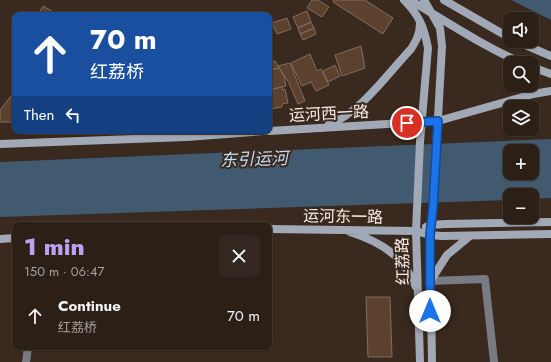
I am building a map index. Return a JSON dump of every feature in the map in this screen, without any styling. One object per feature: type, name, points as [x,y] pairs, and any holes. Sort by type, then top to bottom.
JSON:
[{"type":"main road","points":[[319,127],[336,122],[356,108],[411,49],[420,31],[420,18],[404,0]]},
{"type":"main road","points":[[410,0],[506,56]]},
{"type":"main road","name":"红荔路","points":[[424,0],[440,28],[442,46],[433,207],[430,235],[432,362]]},
{"type":"main road","points":[[444,0],[503,34]]},
{"type":"main road","name":"红荔路","points":[[420,18],[428,48],[416,208],[420,362]]},
{"type":"main road","points":[[532,48],[551,56]]},
{"type":"main road","points":[[539,70],[551,74]]},
{"type":"main road","name":"运河西一路","points":[[272,131],[438,121],[533,94],[551,91]]},
{"type":"main road","points":[[0,144],[187,137],[226,134]]},
{"type":"main road","points":[[416,231],[431,225],[551,222]]},
{"type":"main road","name":"运河东一路","points":[[272,229],[416,231]]},
{"type":"main road","points":[[344,230],[369,238],[390,251],[407,269],[417,289]]},
{"type":"main road","points":[[416,231],[430,235],[442,236],[551,234]]},
{"type":"main road","points":[[430,281],[447,255],[470,236]]},
{"type":"main road","points":[[0,239],[12,238]]},
{"type":"street","points":[[430,281],[485,278],[494,362]]},
{"type":"street","points":[[26,362],[28,350]]},
{"type":"water","points":[[511,0],[551,0],[551,20],[539,14],[539,12],[535,12]]},
{"type":"water","name":"东引运河","points":[[551,139],[551,198],[539,199],[539,188],[503,188],[503,200],[0,217],[0,162]]},
{"type":"building","points":[[312,0],[318,0],[329,7],[322,17],[307,8]]},
{"type":"building","points":[[334,0],[365,0],[393,18],[383,34],[333,2]]},
{"type":"building","points":[[43,6],[54,12],[40,12]]},
{"type":"building","points":[[307,11],[311,22],[298,28],[293,17]]},
{"type":"building","points":[[287,18],[291,29],[277,34],[272,23]]},
{"type":"building","points":[[311,22],[314,28],[300,34],[298,28]]},
{"type":"building","points":[[314,28],[316,34],[303,40],[300,34]]},
{"type":"building","points":[[361,46],[365,68],[342,76],[335,55]]},
{"type":"building","points":[[310,54],[317,71],[321,69],[329,85],[316,91],[311,82],[302,86],[291,63]]},
{"type":"building","points":[[275,61],[279,68],[272,69],[272,62]]},
{"type":"building","points":[[290,63],[305,101],[298,104],[289,83],[278,66]]},
{"type":"building","points":[[335,65],[340,76],[328,82],[323,71]]},
{"type":"building","points":[[279,68],[284,76],[286,86],[272,89],[272,69]]},
{"type":"building","points":[[282,87],[283,90],[285,89],[288,103],[282,104],[282,107],[272,109],[272,89]]},
{"type":"building","points":[[12,95],[12,122],[0,122],[0,110]]},
{"type":"building","points":[[366,297],[390,297],[392,357],[368,357]]},
{"type":"route","points":[[407,123],[438,121],[430,235],[430,311]]}]
